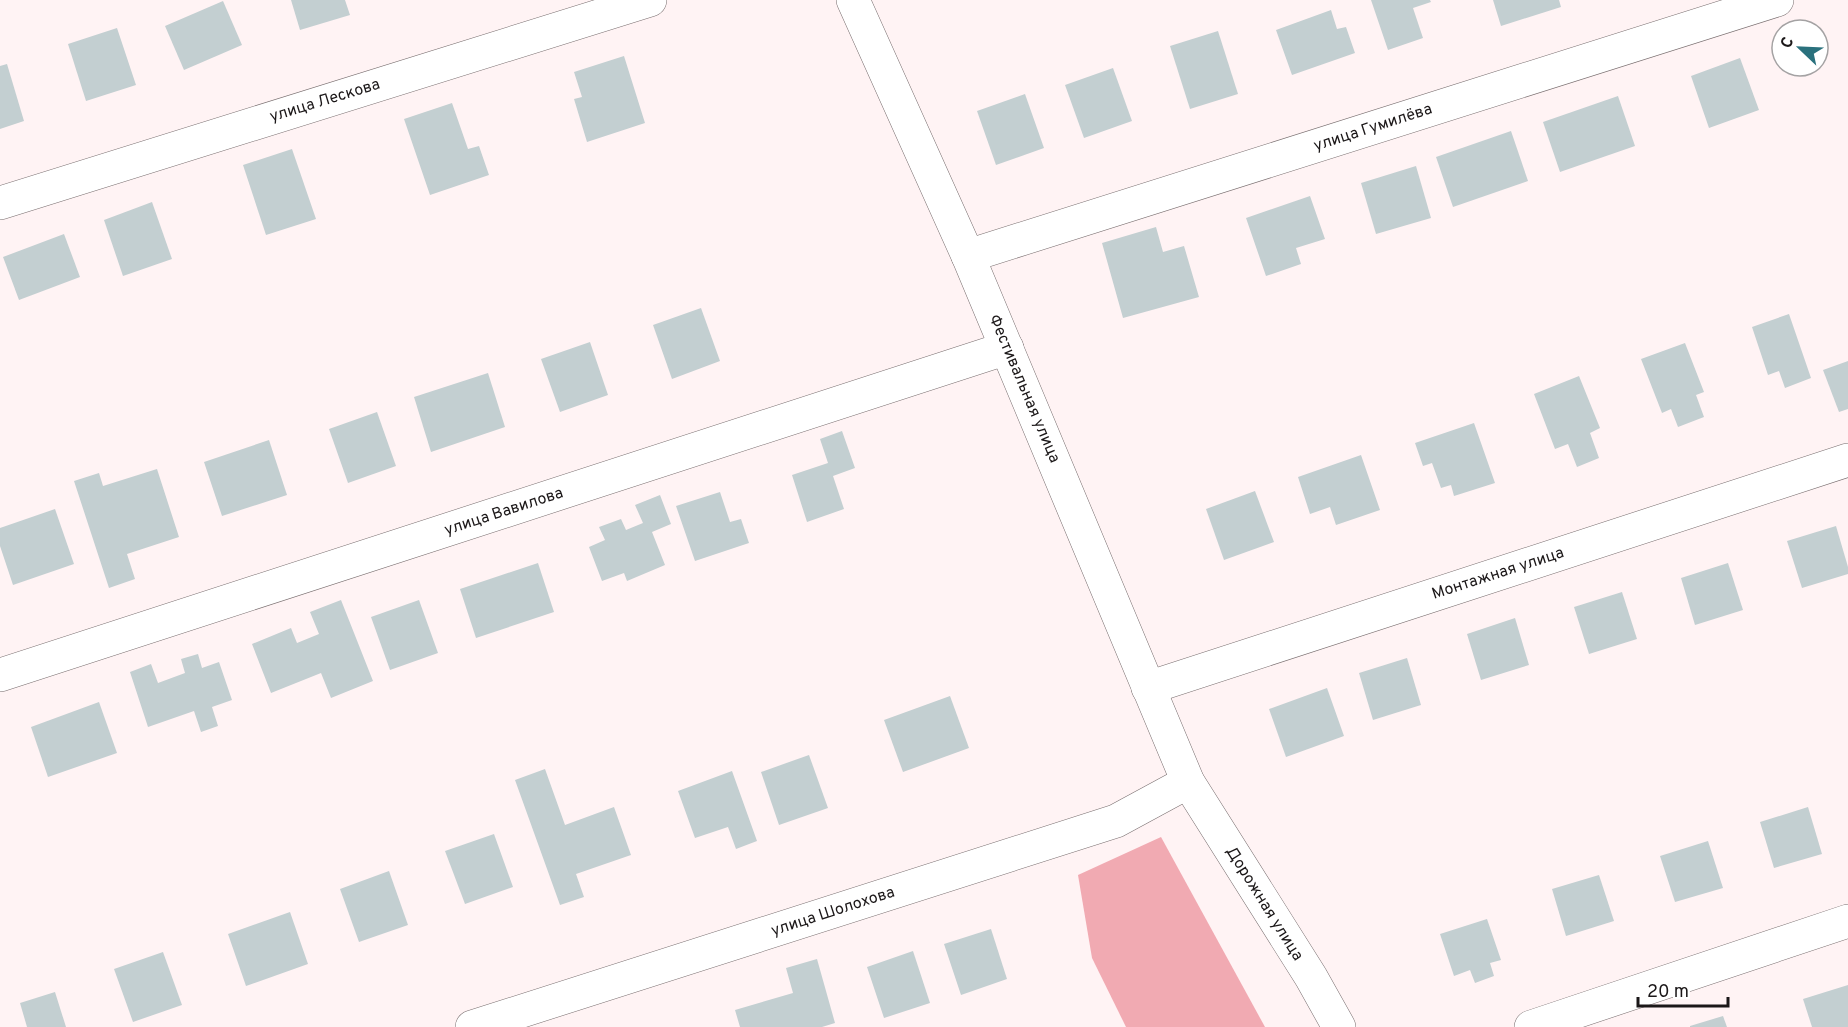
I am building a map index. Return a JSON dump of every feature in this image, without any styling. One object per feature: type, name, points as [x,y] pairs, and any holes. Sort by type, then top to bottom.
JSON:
[{"type":"street","name":"улица Лескова","points":[[0,203],[650,0]]},
{"type":"street","name":"Фестивальная улица","points":[[853,0],[968,256],[1188,782]]},
{"type":"street","name":"улица Гумилёва","points":[[968,256],[1777,0]]},
{"type":"street","name":"улица Вавилова","points":[[0,675],[1007,348]]},
{"type":"street","name":"Монтажная улица","points":[[1149,688],[1848,460]]},
{"type":"street","name":"улица Шолохова","points":[[472,1027],[1116,821],[1188,782]]},
{"type":"street","name":"Дорожная улица","points":[[1188,782],[1311,977],[1339,1027]]},
{"type":"street","points":[[1531,1027],[1848,921]]},
{"type":"shaded area","points":[[1161,837],[1265,1027],[1126,1027],[1092,958],[1078,875]]},
{"type":"building","points":[[291,0],[345,0],[350,15],[300,30]]},
{"type":"building","points":[[1371,0],[1430,0],[1431,2],[1413,8],[1423,38],[1388,50]]},
{"type":"building","points":[[1493,0],[1559,0],[1561,7],[1501,26]]},
{"type":"building","points":[[223,1],[242,45],[184,70],[165,26]]},
{"type":"building","points":[[1331,10],[1337,29],[1346,27],[1355,53],[1292,75],[1276,30]]},
{"type":"building","points":[[117,28],[136,85],[86,101],[68,44]]},
{"type":"building","points":[[1218,31],[1238,94],[1190,109],[1170,46]]},
{"type":"building","points":[[624,56],[645,123],[587,142],[574,99],[582,97],[574,72]]},
{"type":"building","points":[[1740,58],[1759,110],[1709,128],[1691,76]]},
{"type":"building","points":[[7,64],[24,121],[0,129],[0,66]]},
{"type":"building","points":[[1113,68],[1132,121],[1084,138],[1065,85]]},
{"type":"building","points":[[1025,94],[1044,148],[996,165],[977,111]]},
{"type":"building","points":[[1618,96],[1635,146],[1560,172],[1543,122]]},
{"type":"building","points":[[452,103],[468,149],[479,146],[489,175],[430,195],[404,119]]},
{"type":"building","points":[[1511,131],[1528,181],[1453,207],[1436,157]]},
{"type":"building","points":[[292,149],[316,219],[266,235],[243,165]]},
{"type":"building","points":[[1416,166],[1431,218],[1376,234],[1361,183]]},
{"type":"building","points":[[1310,196],[1325,239],[1296,248],[1301,264],[1266,276],[1246,218]]},
{"type":"building","points":[[152,202],[172,259],[123,276],[104,220]]},
{"type":"building","points":[[1156,227],[1163,252],[1184,246],[1199,297],[1123,318],[1102,243]]},
{"type":"building","points":[[64,234],[80,277],[19,300],[3,257]]},
{"type":"building","points":[[701,308],[720,361],[672,379],[653,325]]},
{"type":"building","points":[[1789,314],[1811,378],[1785,388],[1779,371],[1768,375],[1752,327]]},
{"type":"building","points":[[590,342],[608,395],[560,412],[541,359]]},
{"type":"building","points":[[1685,343],[1704,392],[1696,395],[1704,417],[1678,427],[1671,409],[1662,413],[1641,359]]},
{"type":"building","points":[[1848,361],[1848,409],[1839,412],[1823,370]]},
{"type":"building","points":[[488,373],[505,427],[431,452],[414,397]]},
{"type":"building","points":[[1579,376],[1600,428],[1590,433],[1599,458],[1577,467],[1568,444],[1555,449],[1534,394]]},
{"type":"building","points":[[377,412],[396,466],[348,483],[329,429]]},
{"type":"building","points":[[1474,423],[1495,483],[1454,496],[1451,485],[1441,488],[1432,463],[1423,466],[1415,443]]},
{"type":"building","points":[[842,431],[855,468],[833,476],[844,509],[807,522],[792,475],[828,463],[820,439]]},
{"type":"building","points":[[269,440],[287,495],[222,516],[204,462]]},
{"type":"building","points":[[1361,455],[1380,510],[1336,525],[1330,507],[1310,514],[1298,477]]},
{"type":"building","points":[[157,469],[179,537],[127,554],[135,579],[109,588],[74,481],[99,473],[103,486]]},
{"type":"building","points":[[1255,491],[1274,542],[1224,560],[1206,509]]},
{"type":"building","points":[[720,492],[730,522],[741,519],[749,543],[695,561],[676,506]]},
{"type":"building","points":[[660,495],[671,524],[652,532],[665,565],[627,581],[624,573],[602,581],[589,547],[605,540],[599,527],[621,519],[626,530],[643,523],[635,505]]},
{"type":"building","points":[[55,509],[74,564],[13,585],[0,546],[0,528]]},
{"type":"building","points":[[1836,526],[1848,574],[1802,588],[1787,541]]},
{"type":"building","points":[[538,563],[554,612],[476,638],[460,589]]},
{"type":"building","points":[[1728,563],[1743,610],[1695,625],[1681,578]]},
{"type":"building","points":[[1622,592],[1637,639],[1589,654],[1574,607]]},
{"type":"building","points":[[341,600],[373,681],[331,698],[321,673],[271,693],[252,644],[291,628],[297,643],[319,634],[310,612]]},
{"type":"building","points":[[419,600],[438,653],[390,670],[371,617]]},
{"type":"building","points":[[1515,618],[1529,665],[1481,680],[1467,634]]},
{"type":"building","points":[[198,654],[202,668],[219,662],[232,700],[212,707],[218,726],[201,732],[194,711],[148,727],[130,672],[151,664],[158,683],[185,673],[181,659]]},
{"type":"building","points":[[1407,658],[1421,705],[1373,720],[1359,673]]},
{"type":"building","points":[[1327,688],[1344,736],[1286,757],[1269,709]]},
{"type":"building","points":[[950,696],[969,748],[903,772],[884,720]]},
{"type":"building","points":[[99,702],[117,753],[48,777],[31,727]]},
{"type":"building","points":[[809,755],[828,808],[779,825],[761,772]]},
{"type":"building","points":[[545,769],[565,825],[614,807],[631,855],[576,874],[584,897],[560,905],[515,780]]},
{"type":"building","points":[[732,771],[757,841],[736,849],[728,827],[695,838],[678,791]]},
{"type":"building","points":[[1808,807],[1822,854],[1774,868],[1760,822]]},
{"type":"building","points":[[494,834],[513,887],[465,904],[445,851]]},
{"type":"building","points":[[1708,841],[1723,888],[1675,902],[1660,856]]},
{"type":"building","points":[[389,871],[408,925],[359,942],[340,889]]},
{"type":"building","points":[[1599,875],[1614,921],[1566,936],[1552,889]]},
{"type":"building","points":[[290,912],[308,964],[246,986],[228,934]]},
{"type":"building","points":[[1487,919],[1501,960],[1490,963],[1494,976],[1475,983],[1470,970],[1454,976],[1440,934]]},
{"type":"building","points":[[991,929],[1007,979],[961,995],[944,944]]},
{"type":"building","points":[[913,951],[930,1003],[884,1018],[867,967]]},
{"type":"building","points":[[163,952],[182,1005],[133,1022],[114,969]]},
{"type":"building","points":[[817,959],[835,1023],[822,1027],[740,1027],[735,1010],[793,993],[786,968]]},
{"type":"building","points":[[1848,985],[1848,1027],[1812,1027],[1803,999]]},
{"type":"building","points":[[55,992],[66,1027],[27,1027],[20,1003]]},
{"type":"building","points":[[1723,1016],[1727,1027],[1690,1027],[1690,1026]]}]
